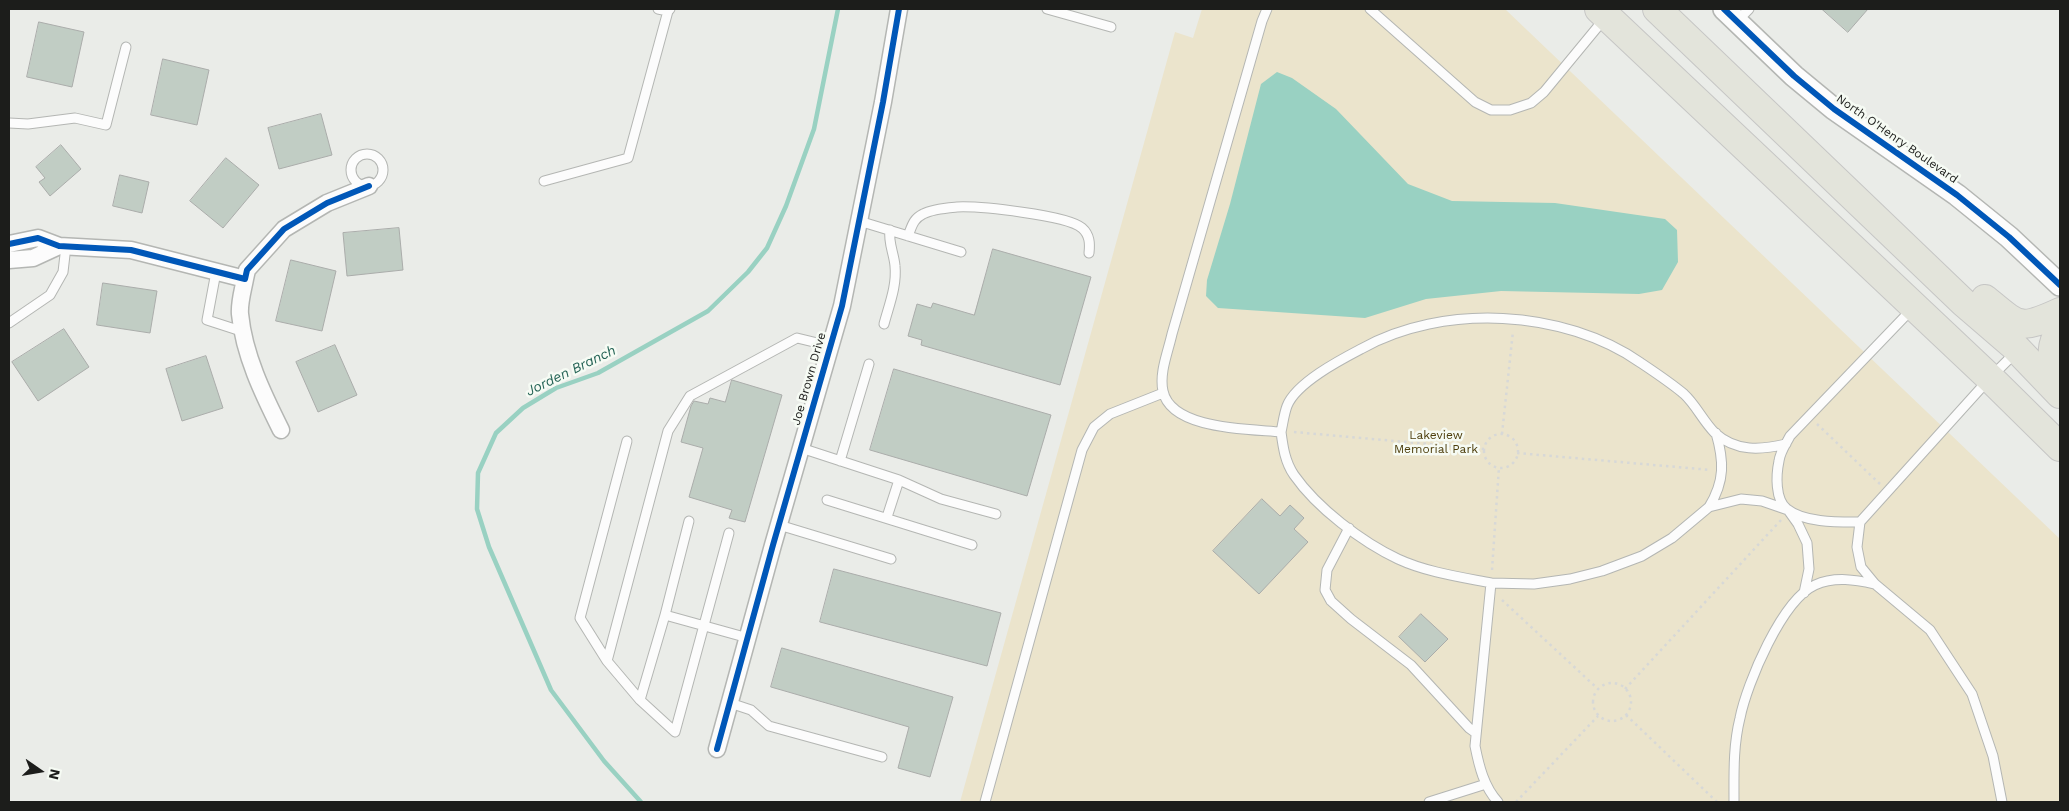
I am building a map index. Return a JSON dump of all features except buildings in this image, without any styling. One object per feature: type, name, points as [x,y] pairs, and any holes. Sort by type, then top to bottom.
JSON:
[{"type":"highway","points":[[1657,9],[1964,303],[2018,350],[2060,394]]},
{"type":"highway","points":[[1603,12],[1990,378],[2060,447]]},
{"type":"highway","points":[[1834,178],[2006,317],[2020,324],[2031,325],[2060,312]]},
{"type":"highway","points":[[2060,329],[2053,342],[2051,353],[2060,369]]},
{"type":"street","name":"Joe Brown Drive","points":[[717,749],[842,306],[899,9]]},
{"type":"street","name":"North O'Henry Boulevard","points":[[1736,13],[1794,76],[1834,109],[1957,195],[2009,237],[2060,285]]},
{"type":"street","points":[[281,430],[259,385],[244,332],[240,312],[247,270],[284,229],[327,203],[369,186]]},
{"type":"street","points":[[9,244],[38,238],[63,246],[131,250],[244,279]]},
{"type":"street","points":[[9,260],[33,258],[63,246]]},
{"type":"lane","points":[[544,181],[628,158],[669,10],[658,9]]},
{"type":"lane","points":[[1047,9],[1111,27]]},
{"type":"lane","points":[[1267,9],[1172,334],[1164,366],[1163,393],[1173,408],[1195,420],[1212,426],[1280,432]]},
{"type":"lane","points":[[1370,9],[1475,102],[1490,110],[1510,110],[1531,103],[1544,92],[1603,12]]},
{"type":"lane","points":[[9,123],[28,124],[75,118],[106,125],[126,47]]},
{"type":"lane","points":[[908,236],[914,220],[924,213],[958,207],[982,208],[1073,223],[1082,227],[1086,233],[1090,243],[1089,253]]},
{"type":"lane","points":[[859,221],[961,252]]},
{"type":"lane","points":[[884,324],[896,282],[895,264],[889,239],[890,230]]},
{"type":"lane","points":[[9,323],[50,295],[63,272],[63,246]]},
{"type":"lane","points":[[216,272],[207,320],[244,332]]},
{"type":"lane","points":[[1804,593],[1809,569],[1806,543],[1798,524],[1780,501],[1777,477],[1779,459],[1790,436],[1914,306]]},
{"type":"lane","points":[[1716,433],[1722,453],[1722,470],[1716,495],[1709,507],[1672,538],[1642,556],[1602,571],[1570,579],[1534,584],[1491,583],[1443,574],[1399,559],[1359,538],[1323,507],[1294,475],[1283,453],[1280,432],[1287,404],[1304,386],[1329,366],[1369,344],[1402,331],[1447,320],[1496,318],[1546,324],[1595,338],[1639,362],[1685,395],[1716,433],[1736,446],[1762,450],[1786,444]]},
{"type":"lane","points":[[607,661],[668,431],[690,396],[797,338],[830,346]]},
{"type":"lane","points":[[2002,802],[1993,756],[1972,694],[1930,630],[1875,584],[1861,567],[1857,547],[1860,522],[1990,378],[2018,350]]},
{"type":"lane","points":[[840,461],[868,364]]},
{"type":"lane","points":[[985,802],[1082,450],[1094,427],[1110,414],[1163,393]]},
{"type":"lane","points":[[627,442],[580,618],[607,661],[640,700],[675,732],[728,533]]},
{"type":"lane","points":[[801,448],[899,480],[941,500],[996,514]]},
{"type":"lane","points":[[887,517],[899,480]]},
{"type":"lane","points":[[1709,507],[1741,499],[1762,501],[1805,517],[1830,522],[1860,522]]},
{"type":"lane","points":[[827,500],[887,517],[972,545]]},
{"type":"lane","points":[[640,700],[690,521]]},
{"type":"lane","points":[[779,525],[891,559]]},
{"type":"lane","points":[[1348,528],[1327,570],[1325,590],[1328,595],[1351,620],[1411,665],[1469,728],[1476,733]]},
{"type":"lane","points":[[1734,802],[1733,767],[1740,718],[1752,681],[1774,632],[1796,599],[1816,584],[1845,578],[1875,584]]},
{"type":"lane","points":[[1491,583],[1475,746],[1479,767],[1486,784],[1498,802]]},
{"type":"lane","points":[[665,615],[748,638]]},
{"type":"lane","points":[[730,703],[751,710],[770,726],[882,757]]},
{"type":"lane","points":[[1430,802],[1486,784]]},
{"type":"path","points":[[1502,434],[1514,320]]},
{"type":"path","points":[[1809,416],[1888,491]]},
{"type":"path","points":[[1280,432],[1484,449]]},
{"type":"path","points":[[1502,434],[1510,436],[1514,440],[1517,453],[1511,465],[1499,468],[1486,460],[1484,449],[1489,439],[1502,434]]},
{"type":"path","points":[[1517,453],[1722,470]]},
{"type":"path","points":[[1499,468],[1491,583],[1503,600],[1598,689]]},
{"type":"path","points":[[1625,688],[1779,524],[1788,510]]},
{"type":"path","points":[[1610,683],[1625,688],[1631,702],[1626,715],[1618,721],[1612,722],[1598,716],[1593,707],[1593,700],[1598,689],[1610,683]]},
{"type":"path","points":[[1626,715],[1717,802]]},
{"type":"path","points":[[1516,802],[1598,716]]},
{"type":"green space","name":"Lakeview Memorial Park","points":[[1202,9],[1505,9],[2060,539],[2060,802],[960,802],[1175,32],[1193,38]]},
{"type":"shaded area","points":[[1277,72],[1292,78],[1336,109],[1408,184],[1452,201],[1555,203],[1665,219],[1677,230],[1678,262],[1662,290],[1639,294],[1501,291],[1426,299],[1365,318],[1218,308],[1206,296],[1207,280],[1230,204],[1261,84]]},
{"type":"waterway","name":"Jorden Branch","points":[[641,802],[604,761],[551,690],[489,547],[477,509],[478,473],[496,433],[523,408],[556,388],[598,373],[708,311],[748,272],[767,248],[786,206],[814,129],[838,9]]},
{"type":"cycle path","points":[[717,749],[773,545],[842,306],[883,102],[899,9]]},
{"type":"cycle path","points":[[1724,9],[1794,76],[1834,109],[1957,195],[2009,237],[2060,285]]},
{"type":"cycle path","points":[[9,244],[38,238],[59,246],[131,250],[245,279],[247,270],[284,229],[327,203],[369,186]]}]
